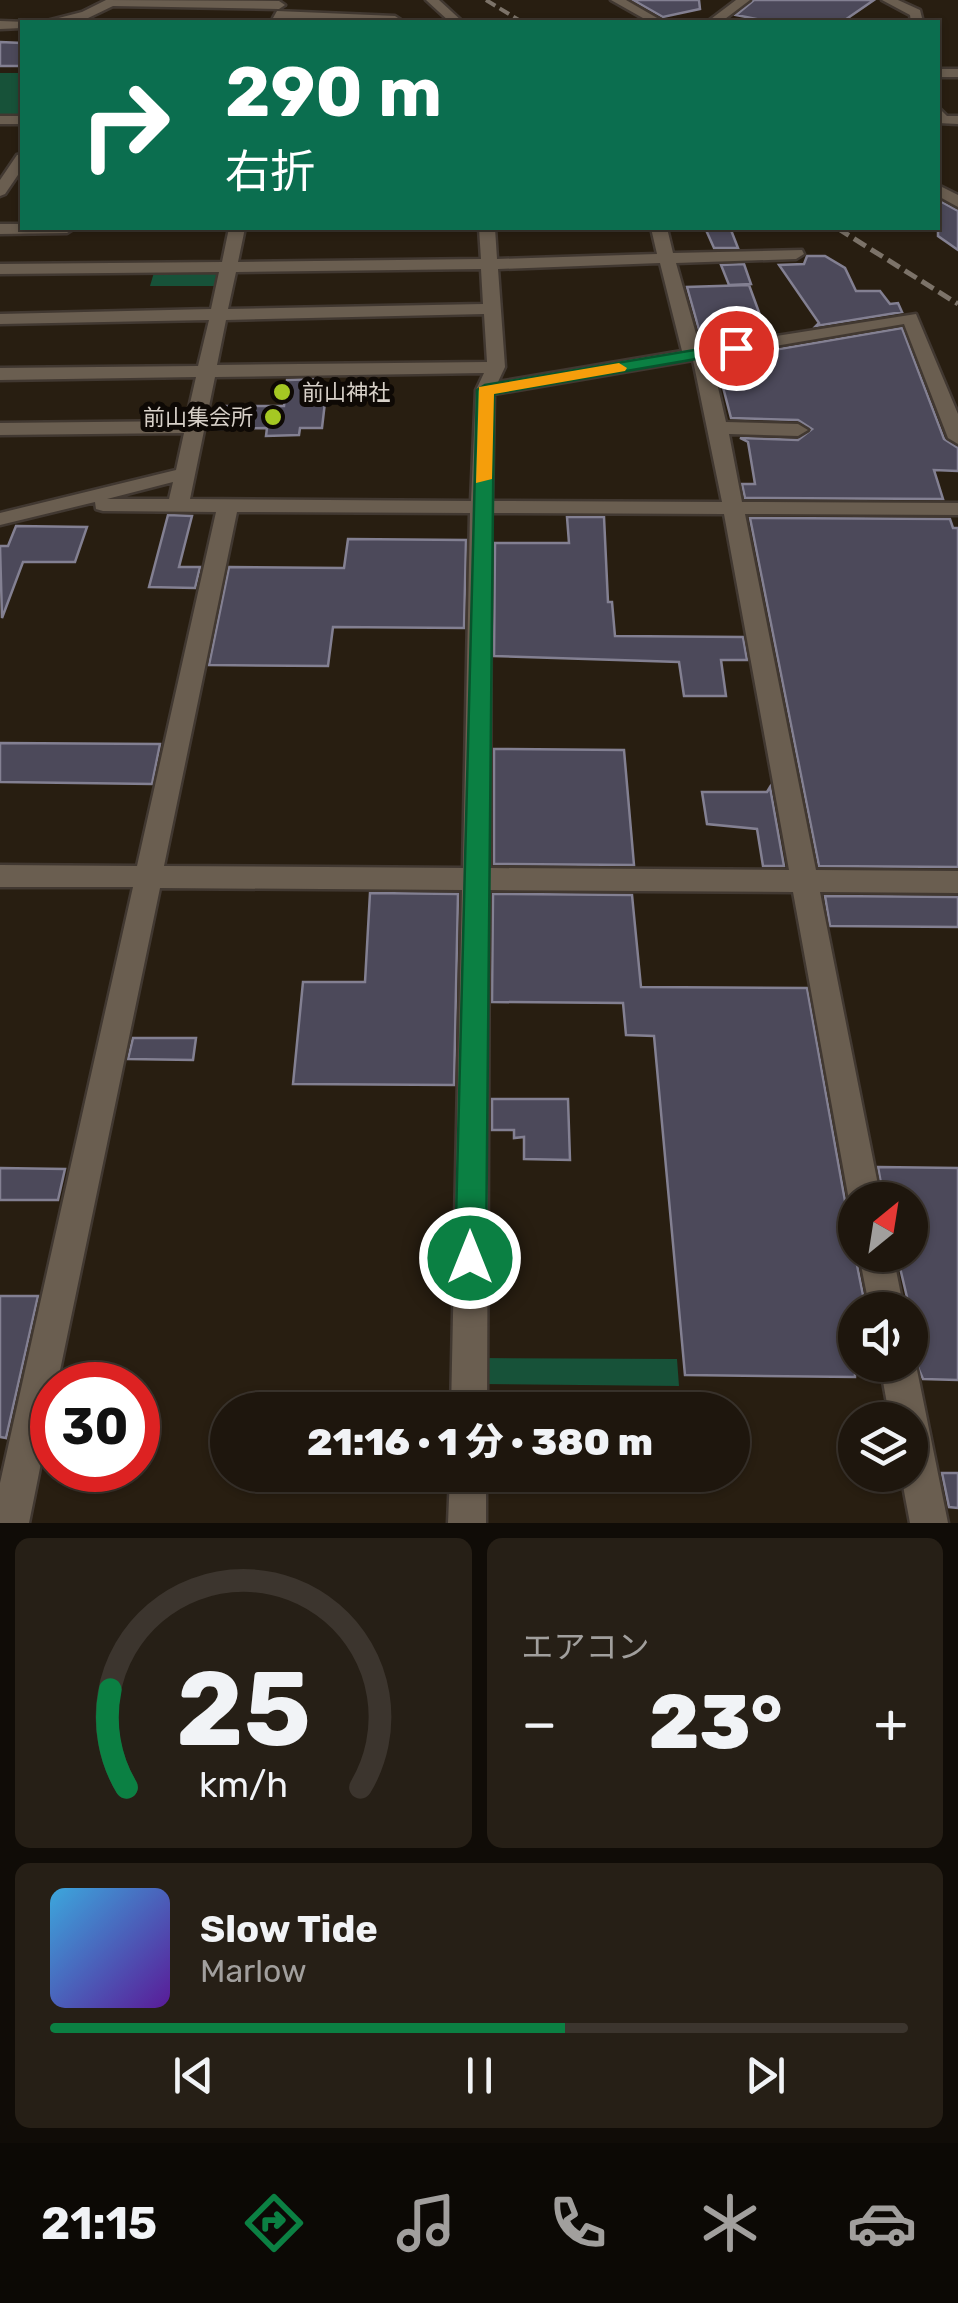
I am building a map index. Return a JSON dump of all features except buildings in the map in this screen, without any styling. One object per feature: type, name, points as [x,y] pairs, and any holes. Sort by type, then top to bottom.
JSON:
[{"type":"street","points":[[432,0],[455,20]]},
{"type":"street","points":[[618,0],[654,20]]},
{"type":"street","points":[[717,20],[744,0]]},
{"type":"street","points":[[888,0],[916,13],[917,20]]},
{"type":"street","points":[[60,20],[86,15],[113,1],[375,20]]},
{"type":"street","points":[[0,191],[20,161]]},
{"type":"street","points":[[178,505],[237,230]]},
{"type":"street","points":[[468,1392],[485,390],[496,367],[487,230]]},
{"type":"street","points":[[660,230],[689,348],[705,361],[861,1182]]},
{"type":"street","points":[[0,269],[490,264],[796,254]]},
{"type":"street","points":[[0,320],[492,309]]},
{"type":"street","points":[[485,390],[910,318],[958,438]]},
{"type":"street","points":[[0,374],[496,367]]},
{"type":"street","points":[[0,429],[196,427]]},
{"type":"street","points":[[717,428],[798,430]]},
{"type":"street","points":[[0,518],[186,473]]},
{"type":"street","points":[[63,504],[958,509]]},
{"type":"street","points":[[10,1523],[228,506]]},
{"type":"street","points":[[0,530],[23,515]]},
{"type":"street","points":[[0,876],[958,882]]},
{"type":"street","points":[[467,1523],[468,1492]]},
{"type":"street","points":[[922,1492],[928,1523]]},
{"type":"green space","points":[[0,73],[20,73],[20,114],[0,114]]},
{"type":"green space","points":[[155,269],[218,272],[215,286],[150,286]]},
{"type":"green space","points":[[482,1358],[677,1359],[679,1386],[483,1384]]},
{"type":"railway","points":[[486,0],[519,20]]},
{"type":"railway","points":[[840,230],[958,304]]},
{"type":"slow traffic","points":[[482,479],[485,390],[516,388],[619,368]]},
{"type":"place","name":"前山神社","points":[[282,392]]},
{"type":"place","name":"前山集会所","points":[[273,417]]},
{"type":"route","points":[[470,1258],[485,390],[516,388],[736,348]]}]
